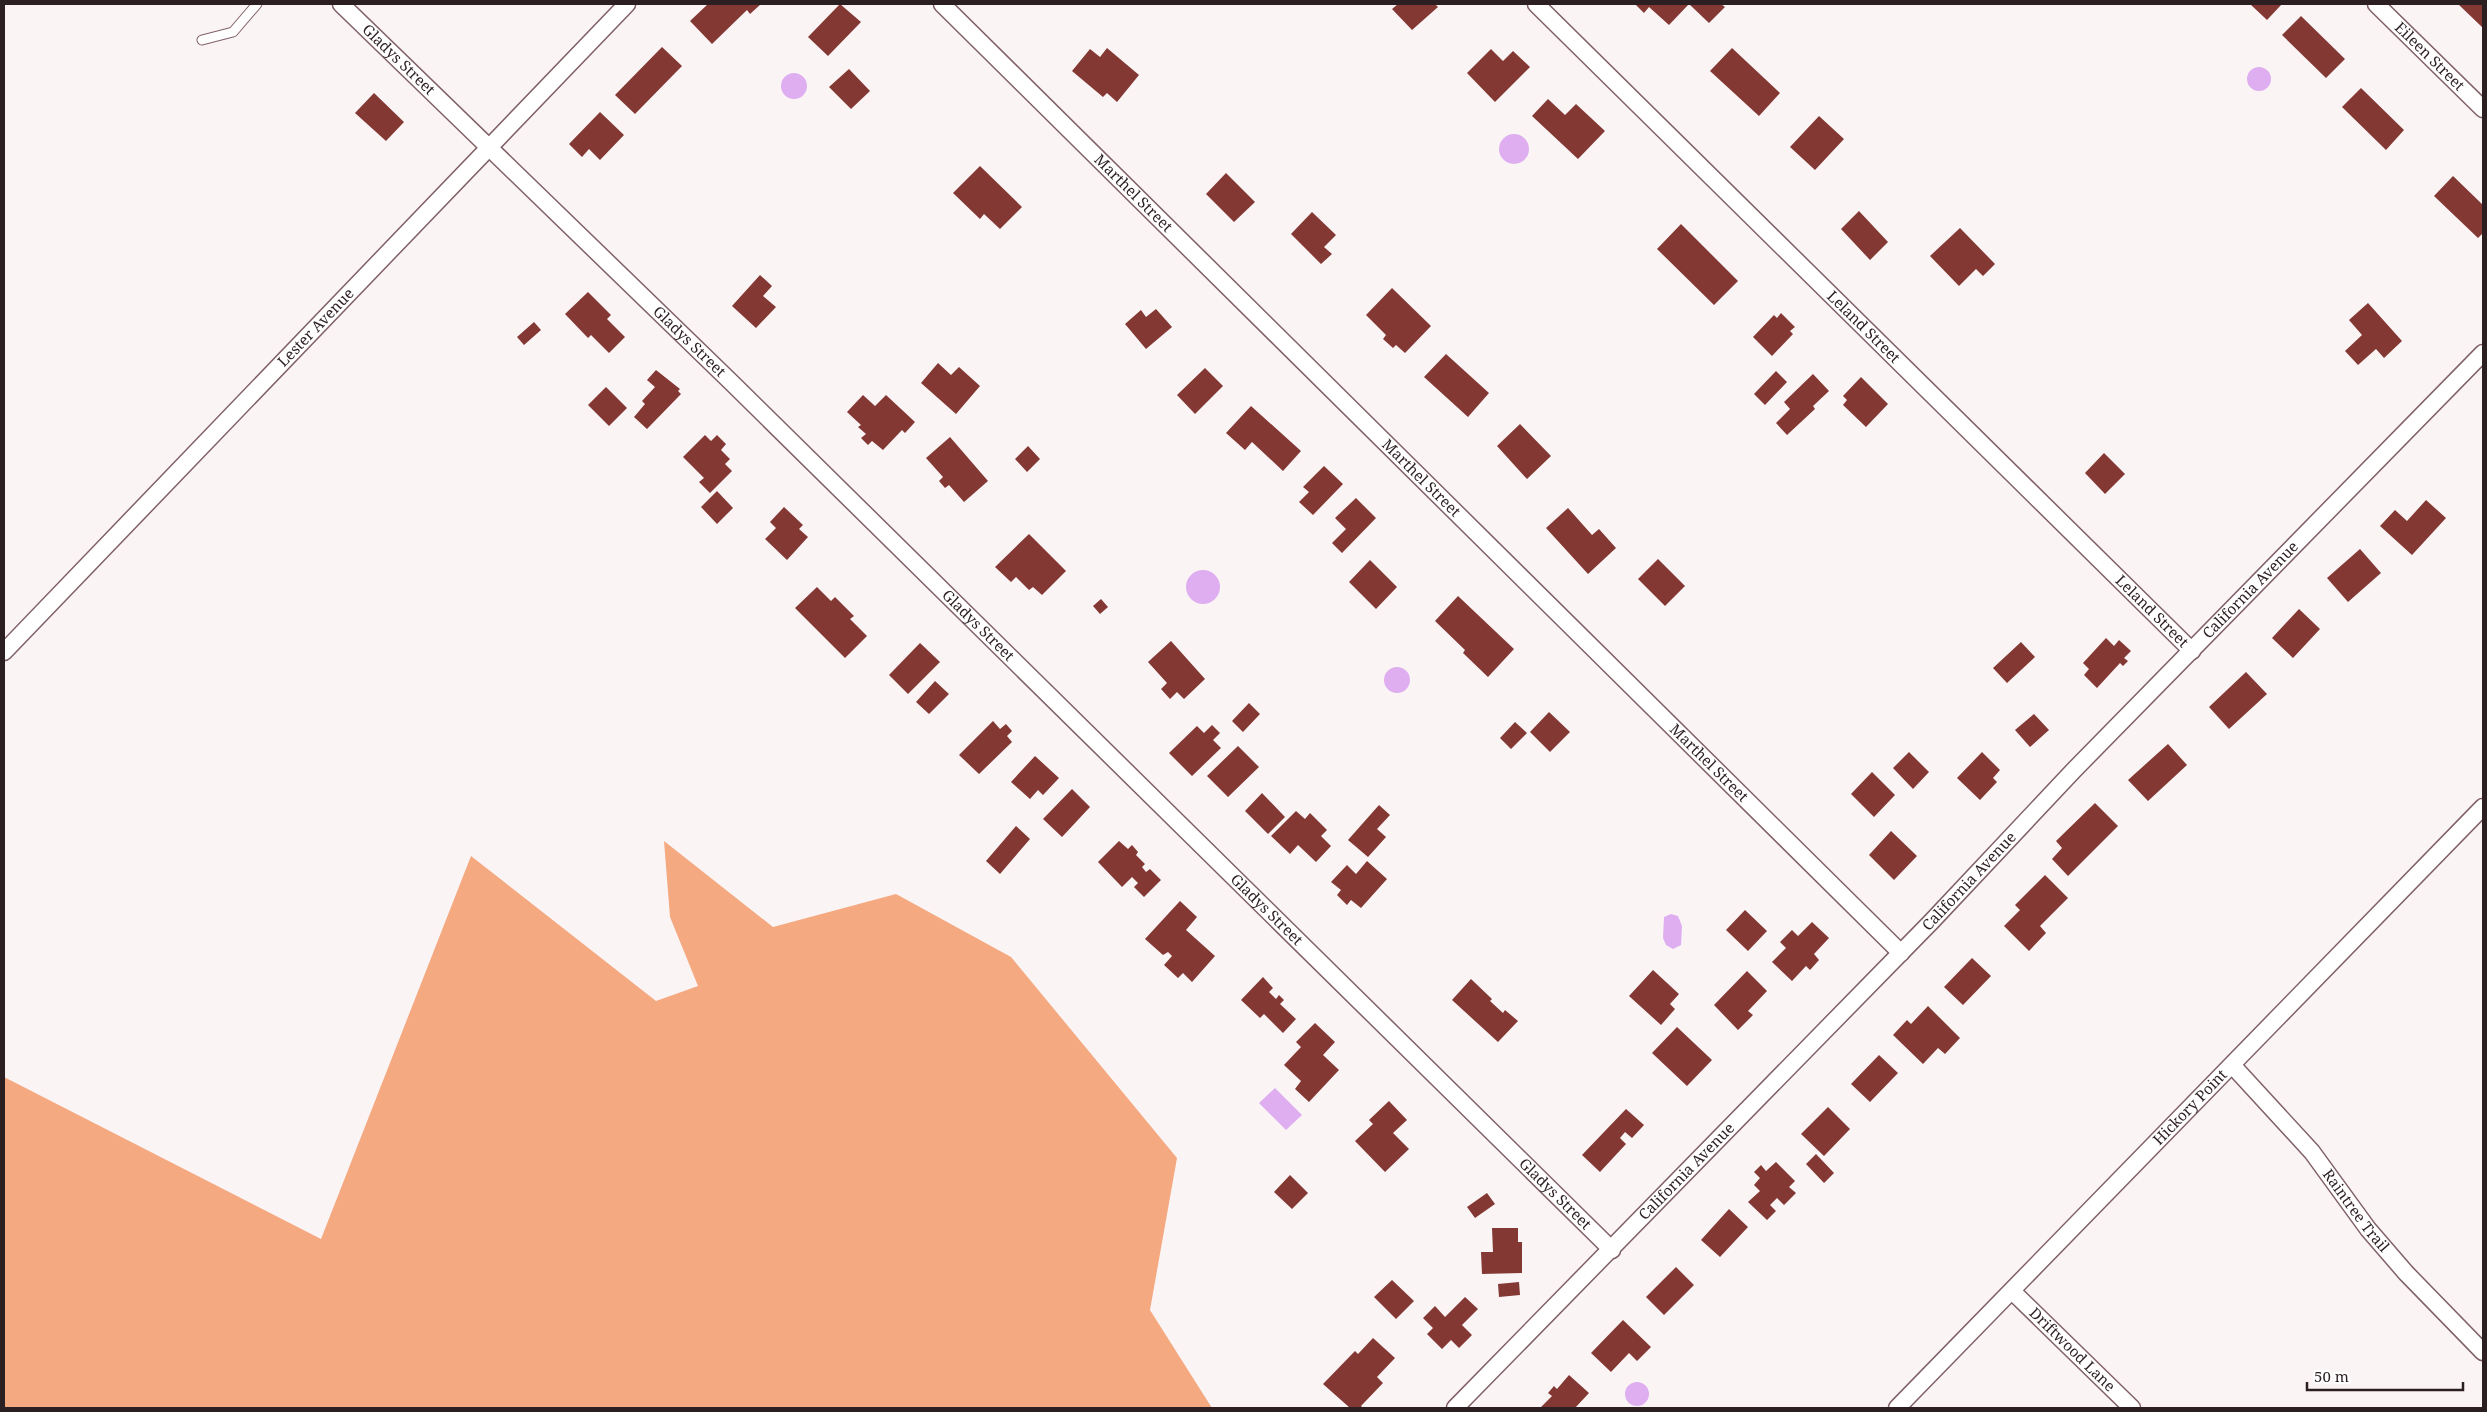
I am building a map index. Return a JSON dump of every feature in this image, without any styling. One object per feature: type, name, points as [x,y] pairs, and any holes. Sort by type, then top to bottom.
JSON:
[{"type":"street","name":"Gladys Street","points":[[341,4],[731,382],[1612,1250]]},
{"type":"street","name":"Lester Avenue","points":[[4,652],[488,147],[628,4]]},
{"type":"street","name":"Marthel Street","points":[[942,4],[1901,952]]},
{"type":"street","name":"Leland Street","points":[[1536,4],[2192,651]]},
{"type":"street","name":"Eileen Street","points":[[2376,4],[2483,109]]},
{"type":"street","name":"California Avenue","points":[[1455,1408],[1612,1250],[1901,952],[2074,770],[2483,353]]},
{"type":"street","name":"Hickory Point","points":[[1897,1408],[2233,1066],[2483,807]]},
{"type":"street","name":"Raintree Trail","points":[[2233,1066],[2312,1152],[2368,1229],[2406,1274],[2483,1352]]},
{"type":"street","name":"Driftwood Lane","points":[[2012,1291],[2132,1408]]},
{"type":"lane","points":[[202,40],[233,32],[257,4]]},
{"type":"shaded area","points":[[2259,67],[2264,68],[2270,74],[2270,84],[2264,90],[2259,91],[2254,90],[2248,84],[2247,79],[2248,74],[2254,68]]},
{"type":"shaded area","points":[[794,73],[803,77],[807,86],[803,95],[794,99],[785,95],[781,86],[785,77]]},
{"type":"shaded area","points":[[1514,134],[1525,138],[1529,149],[1525,160],[1514,164],[1503,160],[1499,149],[1503,138]]},
{"type":"shaded area","points":[[1203,570],[1215,575],[1220,587],[1215,599],[1203,604],[1191,599],[1186,587],[1191,575]]},
{"type":"shaded area","points":[[1397,667],[1406,671],[1410,680],[1406,689],[1397,693],[1388,689],[1384,680],[1388,671]]},
{"type":"shaded area","points":[[664,841],[773,927],[896,894],[1011,957],[1177,1158],[1150,1310],[1212,1408],[4,1408],[4,1077],[321,1239],[471,856],[656,1001],[698,986],[670,917]]},
{"type":"shaded area","points":[[1671,914],[1678,916],[1682,926],[1681,945],[1673,949],[1666,945],[1663,938],[1664,917]]},
{"type":"shaded area","points":[[1275,1088],[1302,1115],[1286,1130],[1259,1103]]},
{"type":"shaded area","points":[[1637,1382],[1645,1386],[1649,1394],[1645,1402],[1637,1406],[1629,1402],[1625,1394],[1629,1386]]},
{"type":"building","points":[[708,4],[761,4],[750,14],[747,10],[712,44],[690,21]]},
{"type":"building","points":[[840,4],[861,22],[828,56],[808,37]]},
{"type":"building","points":[[1398,4],[1435,4],[1438,7],[1412,30],[1392,9]]},
{"type":"building","points":[[1635,4],[1689,4],[1669,25],[1649,7],[1644,13]]},
{"type":"building","points":[[1689,4],[1721,4],[1725,7],[1709,23]]},
{"type":"building","points":[[2250,4],[2282,4],[2267,20]]},
{"type":"building","points":[[2458,4],[2483,4],[2483,28]]},
{"type":"building","points":[[2301,16],[2345,59],[2326,78],[2282,35]]},
{"type":"building","points":[[662,47],[682,66],[635,114],[615,95]]},
{"type":"building","points":[[1107,48],[1139,75],[1117,102],[1107,93],[1103,97],[1072,71],[1090,49],[1100,57]]},
{"type":"building","points":[[1732,48],[1780,93],[1759,116],[1710,71]]},
{"type":"building","points":[[1491,49],[1503,61],[1513,51],[1530,67],[1495,102],[1467,73]]},
{"type":"building","points":[[849,69],[870,91],[851,109],[829,87]]},
{"type":"building","points":[[2361,88],[2404,130],[2386,150],[2342,107]]},
{"type":"building","points":[[374,93],[404,122],[386,141],[355,113]]},
{"type":"building","points":[[1548,99],[1565,115],[1576,104],[1605,131],[1578,159],[1532,116]]},
{"type":"building","points":[[600,112],[624,135],[600,160],[589,149],[582,157],[569,144]]},
{"type":"building","points":[[1819,116],[1844,139],[1815,170],[1790,147]]},
{"type":"building","points":[[980,166],[1022,207],[1000,229],[984,214],[980,219],[953,193]]},
{"type":"building","points":[[1226,173],[1255,202],[1234,222],[1206,194]]},
{"type":"building","points":[[2453,176],[2483,205],[2483,233],[2478,238],[2434,196]]},
{"type":"building","points":[[1859,211],[1888,242],[1870,260],[1841,229]]},
{"type":"building","points":[[1312,212],[1336,235],[1324,247],[1332,254],[1321,264],[1291,234]]},
{"type":"building","points":[[1681,224],[1738,281],[1714,305],[1657,249]]},
{"type":"building","points":[[1960,228],[1995,264],[1983,276],[1976,269],[1959,286],[1930,256]]},
{"type":"building","points":[[760,275],[772,286],[763,296],[776,307],[756,328],[732,306]]},
{"type":"building","points":[[1392,288],[1431,326],[1405,353],[1396,345],[1393,348],[1383,339],[1386,335],[1366,315]]},
{"type":"building","points":[[588,292],[611,315],[607,319],[625,337],[609,353],[591,335],[588,338],[565,314]]},
{"type":"building","points":[[2368,303],[2402,341],[2384,358],[2376,349],[2358,365],[2345,351],[2362,335],[2349,320]]},
{"type":"building","points":[[1156,309],[1172,327],[1146,349],[1125,324],[1141,310],[1146,317]]},
{"type":"building","points":[[1781,313],[1795,327],[1790,331],[1793,334],[1772,356],[1753,337],[1774,315],[1777,318]]},
{"type":"building","points":[[534,322],[541,330],[524,345],[517,337]]},
{"type":"building","points":[[1446,354],[1489,393],[1468,417],[1424,377]]},
{"type":"building","points":[[938,363],[951,375],[959,367],[980,386],[956,414],[921,383]]},
{"type":"building","points":[[1205,368],[1223,386],[1195,414],[1177,395]]},
{"type":"building","points":[[656,370],[680,389],[678,391],[681,394],[647,429],[634,417],[645,404],[642,401],[655,387],[647,380]]},
{"type":"building","points":[[1776,371],[1787,382],[1765,405],[1754,394]]},
{"type":"building","points":[[1813,374],[1829,391],[1813,406],[1815,409],[1787,435],[1776,423],[1790,409],[1784,402]]},
{"type":"building","points":[[1861,377],[1888,404],[1866,427],[1843,405],[1847,400],[1843,396]]},
{"type":"building","points":[[606,387],[627,408],[609,426],[588,405]]},
{"type":"building","points":[[863,395],[875,406],[886,395],[915,422],[905,433],[902,430],[883,450],[872,441],[868,445],[861,438],[866,434],[858,427],[861,425],[847,412]]},
{"type":"building","points":[[1251,406],[1301,451],[1283,471],[1252,442],[1245,450],[1226,433]]},
{"type":"building","points":[[1520,424],[1551,456],[1527,479],[1497,446]]},
{"type":"building","points":[[705,435],[711,441],[717,435],[726,444],[721,450],[730,459],[725,464],[732,471],[710,493],[699,482],[704,478],[683,457]]},
{"type":"building","points":[[950,437],[988,481],[964,502],[949,485],[945,488],[939,481],[943,477],[926,458]]},
{"type":"building","points":[[1028,446],[1040,459],[1027,472],[1015,459]]},
{"type":"building","points":[[2104,453],[2125,474],[2105,494],[2085,473]]},
{"type":"building","points":[[1324,466],[1343,484],[1313,515],[1299,502],[1309,492],[1303,487]]},
{"type":"building","points":[[717,491],[733,508],[717,524],[701,507]]},
{"type":"building","points":[[1356,498],[1376,518],[1342,553],[1332,543],[1346,529],[1335,518]]},
{"type":"building","points":[[2426,500],[2446,518],[2412,555],[2380,526],[2395,510],[2407,521]]},
{"type":"building","points":[[784,507],[803,525],[799,529],[808,537],[787,560],[765,539],[776,528],[770,522]]},
{"type":"building","points":[[1568,508],[1592,535],[1599,529],[1616,548],[1588,574],[1546,528]]},
{"type":"building","points":[[1029,534],[1066,571],[1042,595],[1033,587],[1029,590],[1016,577],[1011,582],[995,567]]},
{"type":"building","points":[[2360,549],[2381,573],[2348,602],[2327,578]]},
{"type":"building","points":[[1658,559],[1685,586],[1665,606],[1638,579]]},
{"type":"building","points":[[1370,560],[1397,587],[1376,609],[1349,582]]},
{"type":"building","points":[[817,587],[831,601],[835,597],[854,616],[850,619],[867,636],[845,658],[795,608]]},
{"type":"building","points":[[1458,596],[1514,649],[1488,677],[1463,653],[1465,650],[1435,621]]},
{"type":"building","points":[[1101,599],[1108,607],[1100,614],[1093,606]]},
{"type":"building","points":[[2299,609],[2320,629],[2293,658],[2272,638]]},
{"type":"building","points":[[2106,638],[2114,646],[2119,640],[2131,651],[2124,658],[2128,661],[2123,666],[2120,663],[2097,688],[2084,675],[2089,669],[2083,663]]},
{"type":"building","points":[[1171,641],[1205,679],[1184,699],[1177,692],[1170,699],[1161,689],[1167,683],[1148,662]]},
{"type":"building","points":[[2021,642],[2035,657],[2007,683],[1993,668]]},
{"type":"building","points":[[920,643],[940,662],[908,694],[889,675]]},
{"type":"building","points":[[2246,672],[2267,694],[2229,729],[2209,707]]},
{"type":"building","points":[[935,681],[949,694],[929,714],[916,702]]},
{"type":"building","points":[[1249,703],[1260,714],[1243,732],[1232,721]]},
{"type":"building","points":[[1549,712],[1570,732],[1550,752],[1530,732]]},
{"type":"building","points":[[2034,714],[2049,730],[2030,747],[2015,730]]},
{"type":"building","points":[[993,721],[1000,729],[1006,724],[1012,731],[1007,736],[1012,742],[979,774],[959,755]]},
{"type":"building","points":[[1515,722],[1527,733],[1511,749],[1500,738]]},
{"type":"building","points":[[1212,725],[1220,733],[1213,740],[1221,748],[1192,776],[1169,753],[1197,726],[1204,733]]},
{"type":"building","points":[[2168,744],[2187,765],[2148,801],[2128,780]]},
{"type":"building","points":[[1238,746],[1259,767],[1228,797],[1207,776]]},
{"type":"building","points":[[1909,752],[1929,772],[1913,789],[1893,768]]},
{"type":"building","points":[[1982,752],[2000,770],[1993,778],[1997,782],[1980,800],[1957,778]]},
{"type":"building","points":[[1035,756],[1059,778],[1043,795],[1038,790],[1030,799],[1011,782]]},
{"type":"building","points":[[1872,772],[1895,795],[1874,817],[1851,794]]},
{"type":"building","points":[[1072,789],[1090,807],[1062,837],[1043,819]]},
{"type":"building","points":[[1262,793],[1285,817],[1268,834],[1245,811]]},
{"type":"building","points":[[2095,803],[2118,826],[2068,876],[2052,859],[2062,848],[2056,841]]},
{"type":"building","points":[[1379,805],[1390,815],[1377,829],[1386,837],[1368,857],[1348,840]]},
{"type":"building","points":[[1296,811],[1305,819],[1310,813],[1327,830],[1321,836],[1331,846],[1316,862],[1298,845],[1290,854],[1271,836]]},
{"type":"building","points":[[1016,826],[1030,839],[1000,874],[986,861]]},
{"type":"building","points":[[1891,831],[1917,856],[1894,880],[1869,855]]},
{"type":"building","points":[[1119,841],[1128,849],[1132,845],[1138,852],[1136,855],[1145,864],[1142,867],[1146,872],[1150,869],[1161,880],[1144,897],[1134,887],[1138,883],[1132,877],[1122,887],[1098,862]]},
{"type":"building","points":[[1367,861],[1387,879],[1361,908],[1351,900],[1347,905],[1337,895],[1341,890],[1331,882],[1347,865],[1356,874]]},
{"type":"building","points":[[2045,875],[2068,898],[2040,926],[2046,933],[2029,951],[2004,926],[2020,910],[2015,905]]},
{"type":"building","points":[[1180,901],[1197,917],[1186,930],[1215,956],[1192,982],[1183,973],[1178,978],[1164,965],[1172,956],[1168,952],[1163,955],[1145,939]]},
{"type":"building","points":[[1745,910],[1767,931],[1748,951],[1726,930]]},
{"type":"building","points":[[1812,922],[1829,938],[1814,954],[1819,960],[1810,970],[1806,966],[1792,981],[1772,962],[1786,948],[1780,942],[1792,930],[1798,936]]},
{"type":"building","points":[[1972,958],[1991,976],[1963,1005],[1944,987]]},
{"type":"building","points":[[1653,970],[1679,994],[1670,1004],[1675,1009],[1661,1025],[1629,996]]},
{"type":"building","points":[[1747,971],[1767,991],[1748,1011],[1753,1015],[1738,1030],[1714,1005]]},
{"type":"building","points":[[1263,977],[1273,988],[1269,992],[1276,999],[1279,995],[1284,1000],[1280,1004],[1296,1019],[1283,1033],[1264,1014],[1260,1018],[1241,1000]]},
{"type":"building","points":[[1471,979],[1492,999],[1490,1001],[1503,1013],[1505,1010],[1518,1021],[1498,1042],[1452,1000]]},
{"type":"building","points":[[1928,1006],[1960,1038],[1945,1054],[1938,1048],[1923,1064],[1893,1035],[1907,1020],[1911,1024]]},
{"type":"building","points":[[1315,1023],[1335,1042],[1323,1055],[1339,1070],[1309,1102],[1295,1089],[1301,1081],[1284,1065],[1301,1047],[1296,1042]]},
{"type":"building","points":[[1677,1027],[1712,1060],[1687,1086],[1652,1053]]},
{"type":"building","points":[[1879,1055],[1898,1073],[1870,1102],[1851,1084]]},
{"type":"building","points":[[1389,1101],[1407,1120],[1393,1133],[1409,1149],[1385,1172],[1355,1141],[1373,1124],[1369,1120]]},
{"type":"building","points":[[1828,1107],[1850,1129],[1824,1156],[1801,1134]]},
{"type":"building","points":[[1626,1109],[1644,1125],[1632,1138],[1625,1132],[1620,1138],[1626,1144],[1600,1172],[1582,1155]]},
{"type":"building","points":[[1816,1154],[1834,1173],[1824,1183],[1806,1164]]},
{"type":"building","points":[[1776,1162],[1795,1181],[1789,1187],[1796,1193],[1784,1205],[1777,1198],[1770,1205],[1776,1211],[1767,1220],[1748,1202],[1760,1191],[1754,1185],[1760,1178],[1754,1172],[1761,1165],[1766,1171]]},
{"type":"building","points":[[1290,1175],[1308,1193],[1292,1209],[1274,1192]]},
{"type":"building","points":[[1487,1193],[1495,1204],[1475,1218],[1467,1207]]},
{"type":"building","points":[[1729,1209],[1748,1227],[1720,1257],[1701,1240]]},
{"type":"building","points":[[1492,1228],[1518,1228],[1518,1242],[1522,1242],[1522,1273],[1482,1274],[1481,1252],[1493,1252]]},
{"type":"building","points":[[1676,1267],[1694,1285],[1664,1315],[1646,1297]]},
{"type":"building","points":[[1392,1280],[1414,1301],[1396,1319],[1374,1297]]},
{"type":"building","points":[[1519,1282],[1520,1295],[1499,1297],[1498,1284]]},
{"type":"building","points":[[1465,1297],[1478,1309],[1462,1325],[1472,1335],[1459,1348],[1451,1340],[1442,1349],[1427,1334],[1433,1328],[1423,1318],[1435,1306],[1445,1317]]},
{"type":"building","points":[[1623,1320],[1651,1347],[1637,1361],[1629,1353],[1611,1372],[1591,1353]]},
{"type":"building","points":[[1373,1338],[1395,1358],[1377,1377],[1383,1383],[1361,1406],[1363,1408],[1350,1408],[1323,1384],[1355,1351],[1358,1354]]},
{"type":"building","points":[[1569,1375],[1589,1393],[1575,1408],[1540,1408],[1552,1396],[1548,1393],[1554,1386],[1557,1389]]}]
